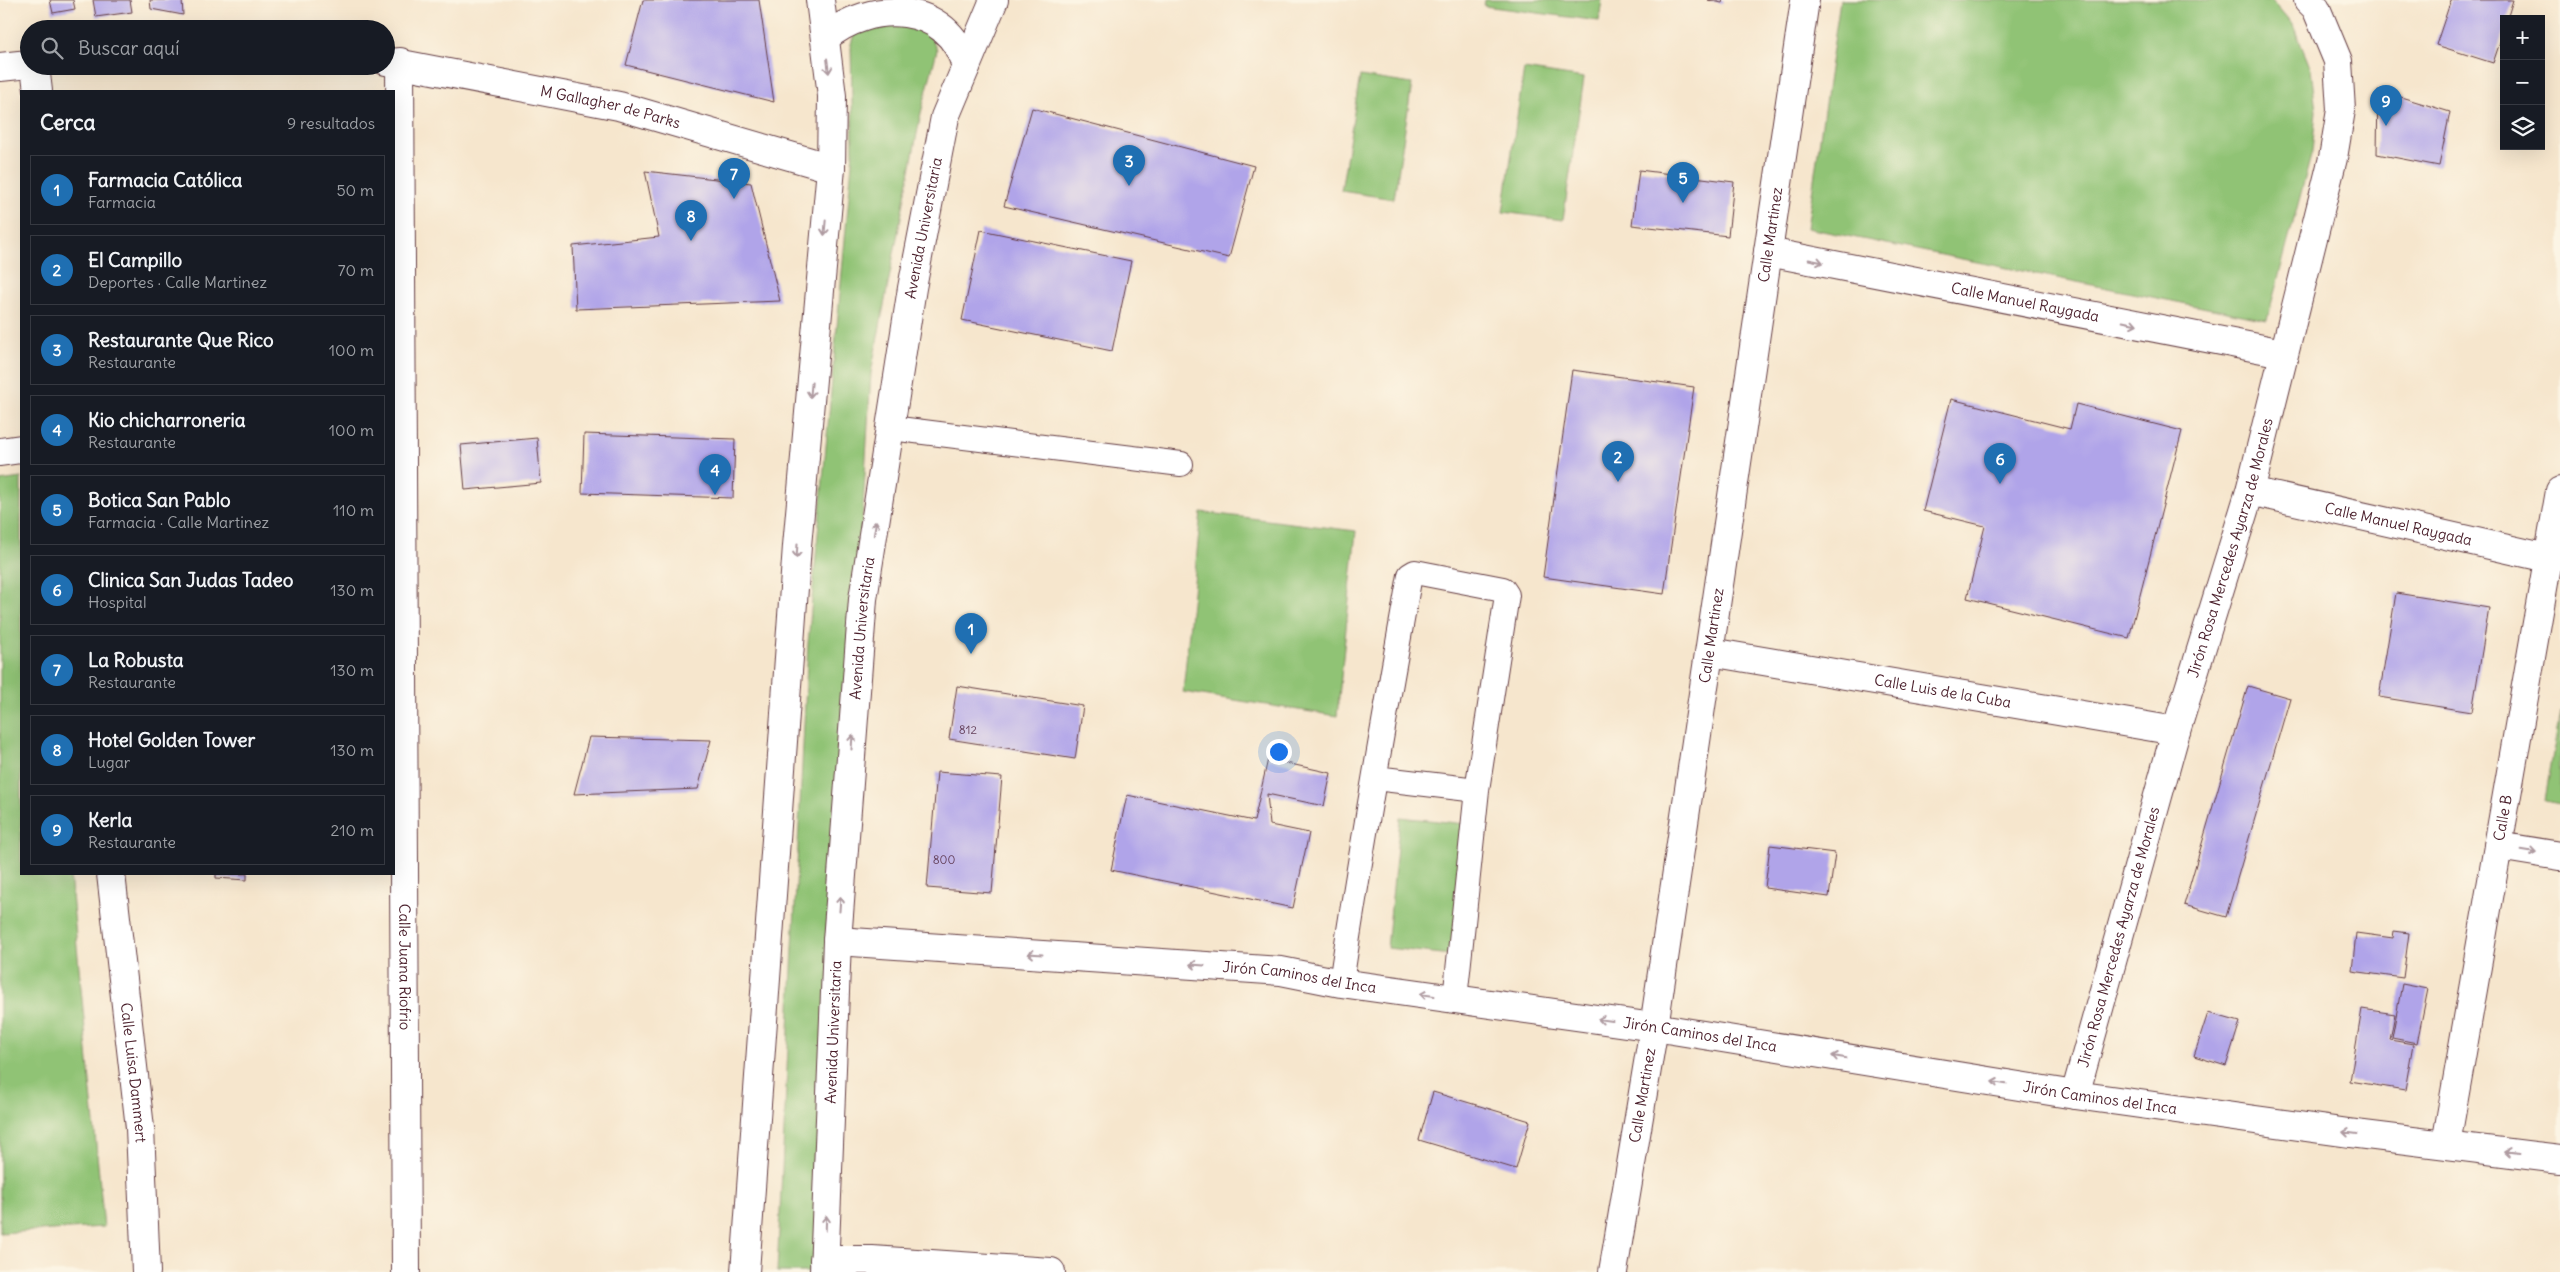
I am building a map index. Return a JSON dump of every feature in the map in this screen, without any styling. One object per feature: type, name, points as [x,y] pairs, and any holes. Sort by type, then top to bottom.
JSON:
[{"type":"street","points":[[746,1272],[797,546],[831,168],[832,96],[820,0]]},
{"type":"street","name":"Avenida Universitaria","points":[[824,1266],[837,941],[864,599],[912,288],[946,117],[994,0]]},
{"type":"street","name":"Calle Martinez","points":[[1613,1272],[1654,1027],[1805,0]]},
{"type":"street","name":"Jirón Rosa Mercedes Ayarza de Morales","points":[[2076,1095],[2176,732],[2250,491],[2333,158],[2341,110],[2338,61],[2316,8],[2308,0]]},
{"type":"street","points":[[825,38],[844,18],[863,8],[883,3],[904,5],[924,11],[948,30],[960,48],[966,67]]},
{"type":"street","name":"M Gallagher de Parks","points":[[395,61],[619,106],[831,168]]},
{"type":"street","points":[[0,68],[20,65]]},
{"type":"street","points":[[36,75],[38,90]]},
{"type":"street","name":"Calle Juana Riofrio","points":[[393,75],[393,90]]},
{"type":"street","name":"Calle Juana Riofrio","points":[[395,247],[406,1272]]},
{"type":"street","name":"Calle Manuel Raygada","points":[[1768,252],[2283,353]]},
{"type":"street","points":[[0,452],[20,449]]},
{"type":"street","name":"Calle Manuel Raygada","points":[[2250,491],[2548,558]]},
{"type":"street","name":"Calle B","points":[[2446,1144],[2560,491]]},
{"type":"street","name":"Calle Luis de la Cuba","points":[[1710,652],[2176,732]]},
{"type":"street","points":[[2498,846],[2560,856]]},
{"type":"street","name":"Calle Luisa Dammert","points":[[111,875],[140,1128],[146,1272]]},
{"type":"street","name":"Jirón Caminos del Inca","points":[[837,941],[1281,971],[1341,983],[1654,1027],[2076,1095],[2560,1159]]},
{"type":"street","points":[[824,1266],[872,1260],[1051,1272]]},
{"type":"lane","points":[[891,428],[1181,464]]},
{"type":"lane","points":[[1341,983],[1410,575],[1415,572],[1503,589],[1507,595],[1477,790],[1455,999]]},
{"type":"lane","points":[[1375,778],[1477,790]]},
{"type":"green space","points":[[1485,0],[1602,0],[1599,21],[1484,6]]},
{"type":"green space","points":[[1840,0],[2272,0],[2293,25],[2311,69],[2316,111],[2312,152],[2267,320],[1807,228]]},
{"type":"green space","points":[[873,20],[927,30],[937,50],[921,113],[871,373],[818,1272],[777,1272],[808,643],[853,152],[851,44],[855,31]]},
{"type":"green space","points":[[1524,69],[1584,78],[1563,220],[1503,212]]},
{"type":"green space","points":[[1360,76],[1412,84],[1394,199],[1341,191]]},
{"type":"green space","points":[[20,478],[20,875],[70,875],[104,1227],[0,1233],[0,481]]},
{"type":"green space","points":[[1201,512],[1356,531],[1337,716],[1183,692]]},
{"type":"green space","points":[[2560,712],[2560,803],[2545,800]]},
{"type":"green space","points":[[1400,817],[1475,825],[1461,956],[1387,948]]},
{"type":"building","points":[[50,0],[73,0],[75,9],[53,13]]},
{"type":"building","points":[[93,0],[130,0],[132,12],[96,17]]},
{"type":"building","points":[[150,0],[182,0],[183,15],[151,9]]},
{"type":"building","points":[[643,0],[759,0],[774,102],[626,65]]},
{"type":"building","points":[[1708,0],[1723,0],[1722,3]]},
{"type":"building","points":[[2451,0],[2513,0],[2508,15],[2500,15],[2500,42],[2493,63],[2436,45]]},
{"type":"building","points":[[2378,90],[2450,112],[2439,166],[2377,154]]},
{"type":"building","points":[[1032,108],[1254,166],[1229,258],[1004,206]]},
{"type":"building","points":[[1639,170],[1734,182],[1728,236],[1632,225]]},
{"type":"building","points":[[645,171],[751,183],[780,301],[576,309],[573,246],[659,237]]},
{"type":"building","points":[[981,230],[1131,261],[1112,351],[962,320]]},
{"type":"building","points":[[1572,370],[1694,387],[1664,594],[1543,577]]},
{"type":"building","points":[[1951,399],[2070,429],[2076,404],[2182,431],[2129,638],[1967,598],[1985,526],[1923,511]]},
{"type":"building","points":[[584,434],[735,439],[733,498],[582,493]]},
{"type":"building","points":[[537,438],[541,483],[465,490],[461,445]]},
{"type":"building","points":[[2396,593],[2489,608],[2472,712],[2379,697]]},
{"type":"building","points":[[957,686],[1083,706],[1075,759],[949,739]]},
{"type":"building","points":[[2248,686],[2290,698],[2226,917],[2184,905]]},
{"type":"building","points":[[589,737],[711,740],[698,789],[574,794]]},
{"type":"building","points":[[1268,759],[1331,773],[1324,806],[1267,794],[1270,825],[1309,833],[1293,908],[1111,870],[1127,795],[1254,821]]},
{"type":"building","points":[[937,772],[1002,777],[992,893],[927,888]]},
{"type":"building","points":[[1770,845],[1835,853],[1829,897],[1765,888]]},
{"type":"building","points":[[216,875],[247,875],[247,880],[216,878]]},
{"type":"building","points":[[2394,931],[2409,933],[2403,978],[2352,971],[2356,933],[2393,938]]},
{"type":"building","points":[[2402,984],[2428,989],[2417,1043],[2392,1038]]},
{"type":"building","points":[[2362,1009],[2395,1014],[2390,1040],[2413,1044],[2405,1090],[2350,1081]]},
{"type":"building","points":[[2208,1013],[2240,1022],[2226,1066],[2194,1056]]},
{"type":"building","points":[[1433,1092],[1530,1121],[1516,1169],[1419,1140]]},
{"type":"place","name":"Kerla","points":[[2386,126]]},
{"type":"place","name":"Restaurante Que Rico","points":[[1129,186]]},
{"type":"place","name":"La Robusta","points":[[734,199]]},
{"type":"place","name":"Botica San Pablo","points":[[1683,203]]},
{"type":"place","name":"Hotel Golden Tower","points":[[691,241]]},
{"type":"place","name":"El Campillo","points":[[1618,482]]},
{"type":"place","name":"Clinica San Judas Tadeo","points":[[2000,484]]},
{"type":"place","name":"Kio chicharroneria","points":[[715,495]]},
{"type":"place","name":"Farmacia Católica","points":[[971,654]]}]
